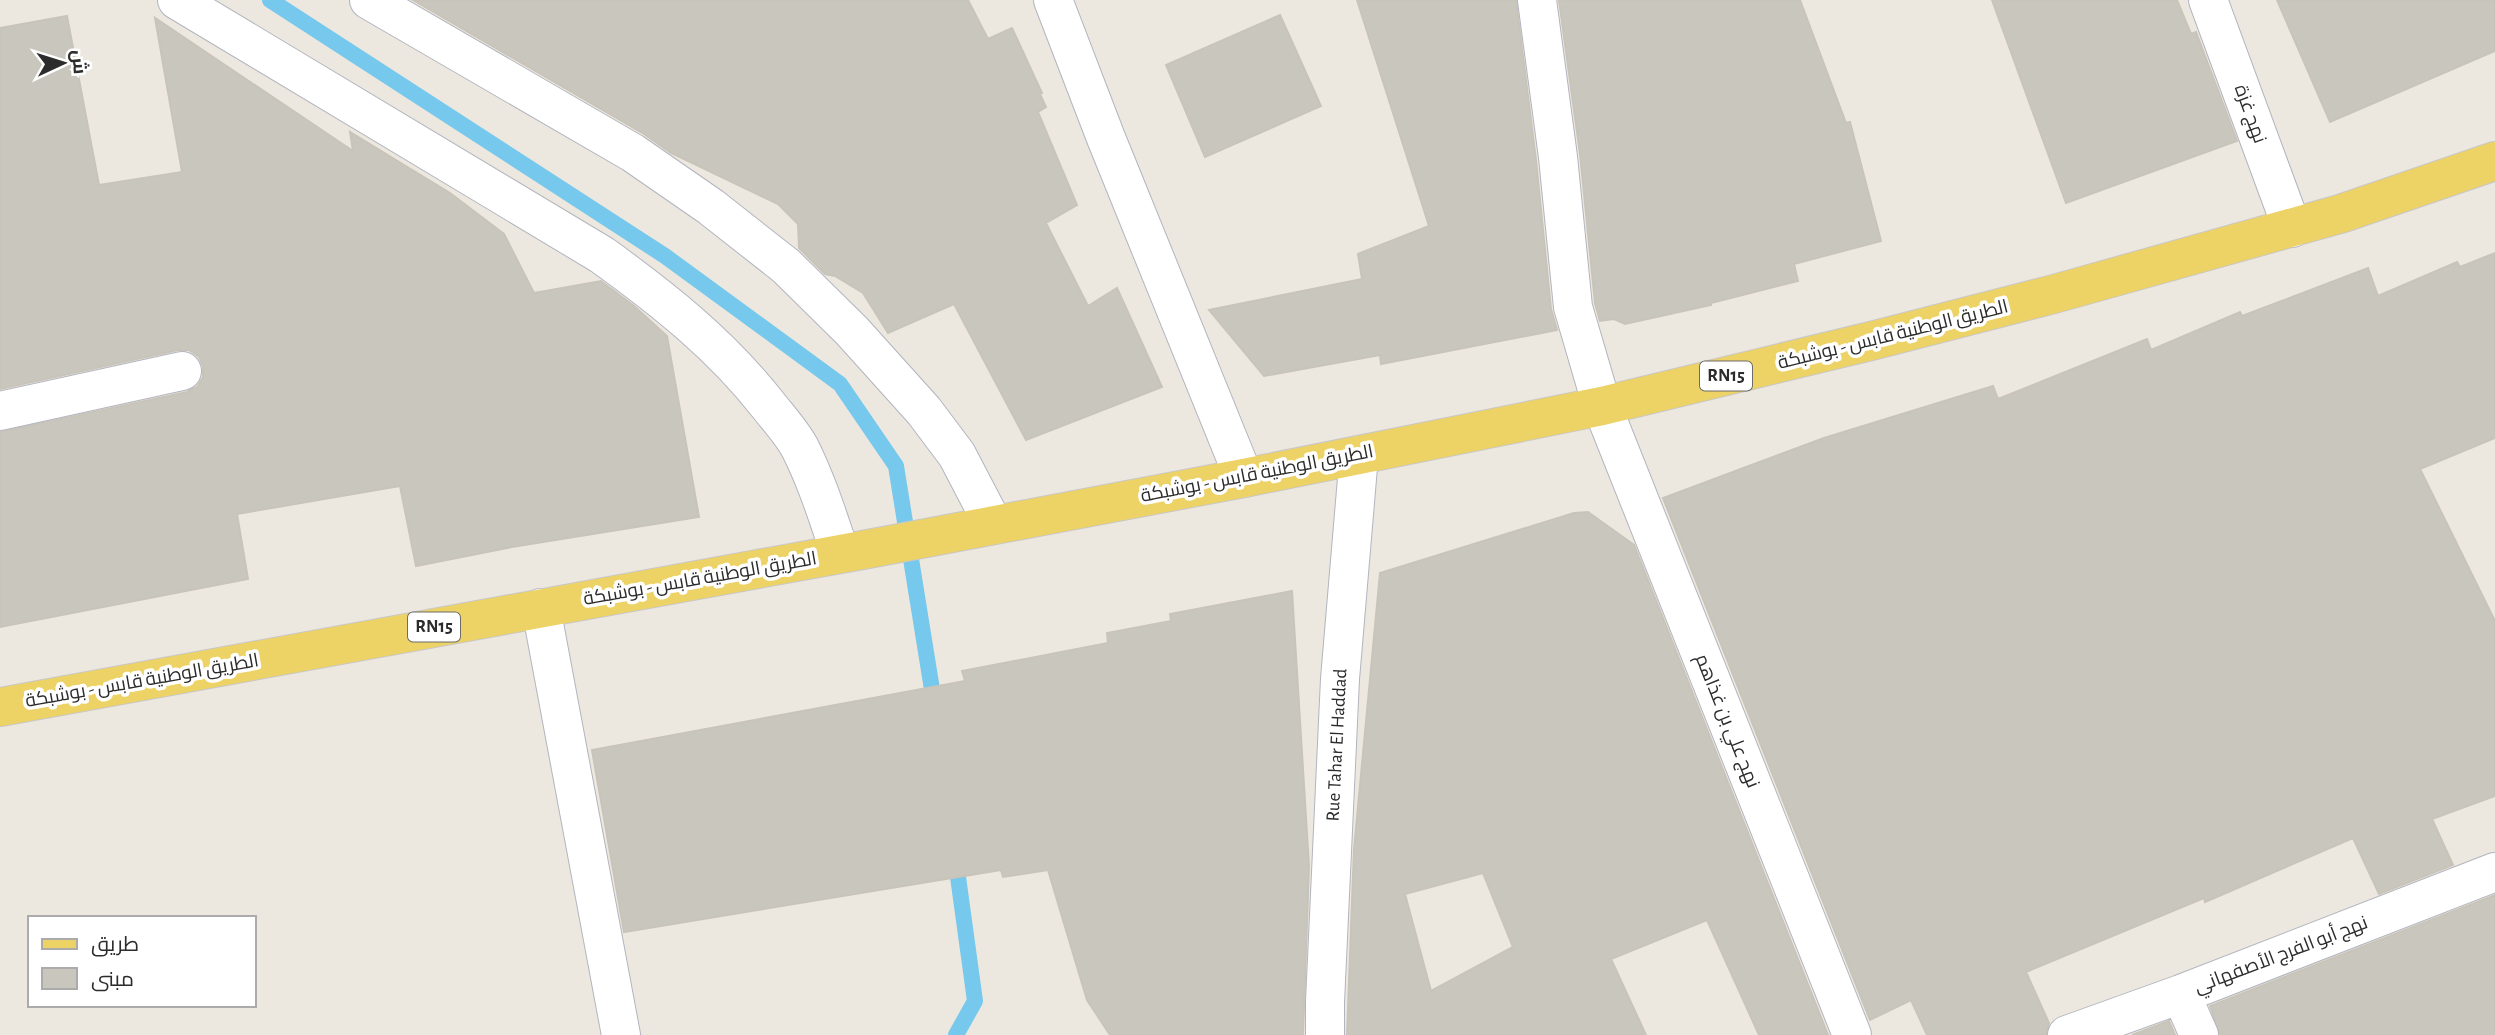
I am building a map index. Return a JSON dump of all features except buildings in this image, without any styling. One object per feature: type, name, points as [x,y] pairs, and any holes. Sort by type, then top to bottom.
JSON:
[{"type":"main road","name":"الطريق الوطنية قابس - بوشبكة","points":[[0,707],[1244,478],[1602,407],[1927,327],[2292,228],[2495,161]]},
{"type":"street","points":[[177,0],[602,255],[654,292],[743,372],[781,421],[798,445],[854,551]]},
{"type":"street","points":[[369,0],[633,153],[786,266],[852,331],[924,411],[957,455],[993,524]]},
{"type":"street","points":[[1053,0],[1244,478]]},
{"type":"street","name":"نهج علي بن غذاهم","points":[[1537,0],[1558,157],[1573,307],[1602,407],[1852,1035]]},
{"type":"street","name":"نهج غزة","points":[[2208,0],[2292,228]]},
{"type":"street","points":[[0,411],[182,371]]},
{"type":"street","name":"Rue Tahar El Haddad","points":[[1325,1035],[1340,679],[1359,455]]},
{"type":"street","points":[[541,608],[621,1035]]},
{"type":"street","name":"نهج أبو الفرج الأصفهاني","points":[[2067,1035],[2181,994],[2495,872]]},
{"type":"street","points":[[2181,994],[2199,1035]]},
{"type":"waterway","points":[[270,0],[665,256],[840,384],[896,466],[935,708]]},
{"type":"waterway","points":[[955,855],[975,1001],[956,1035]]}]
